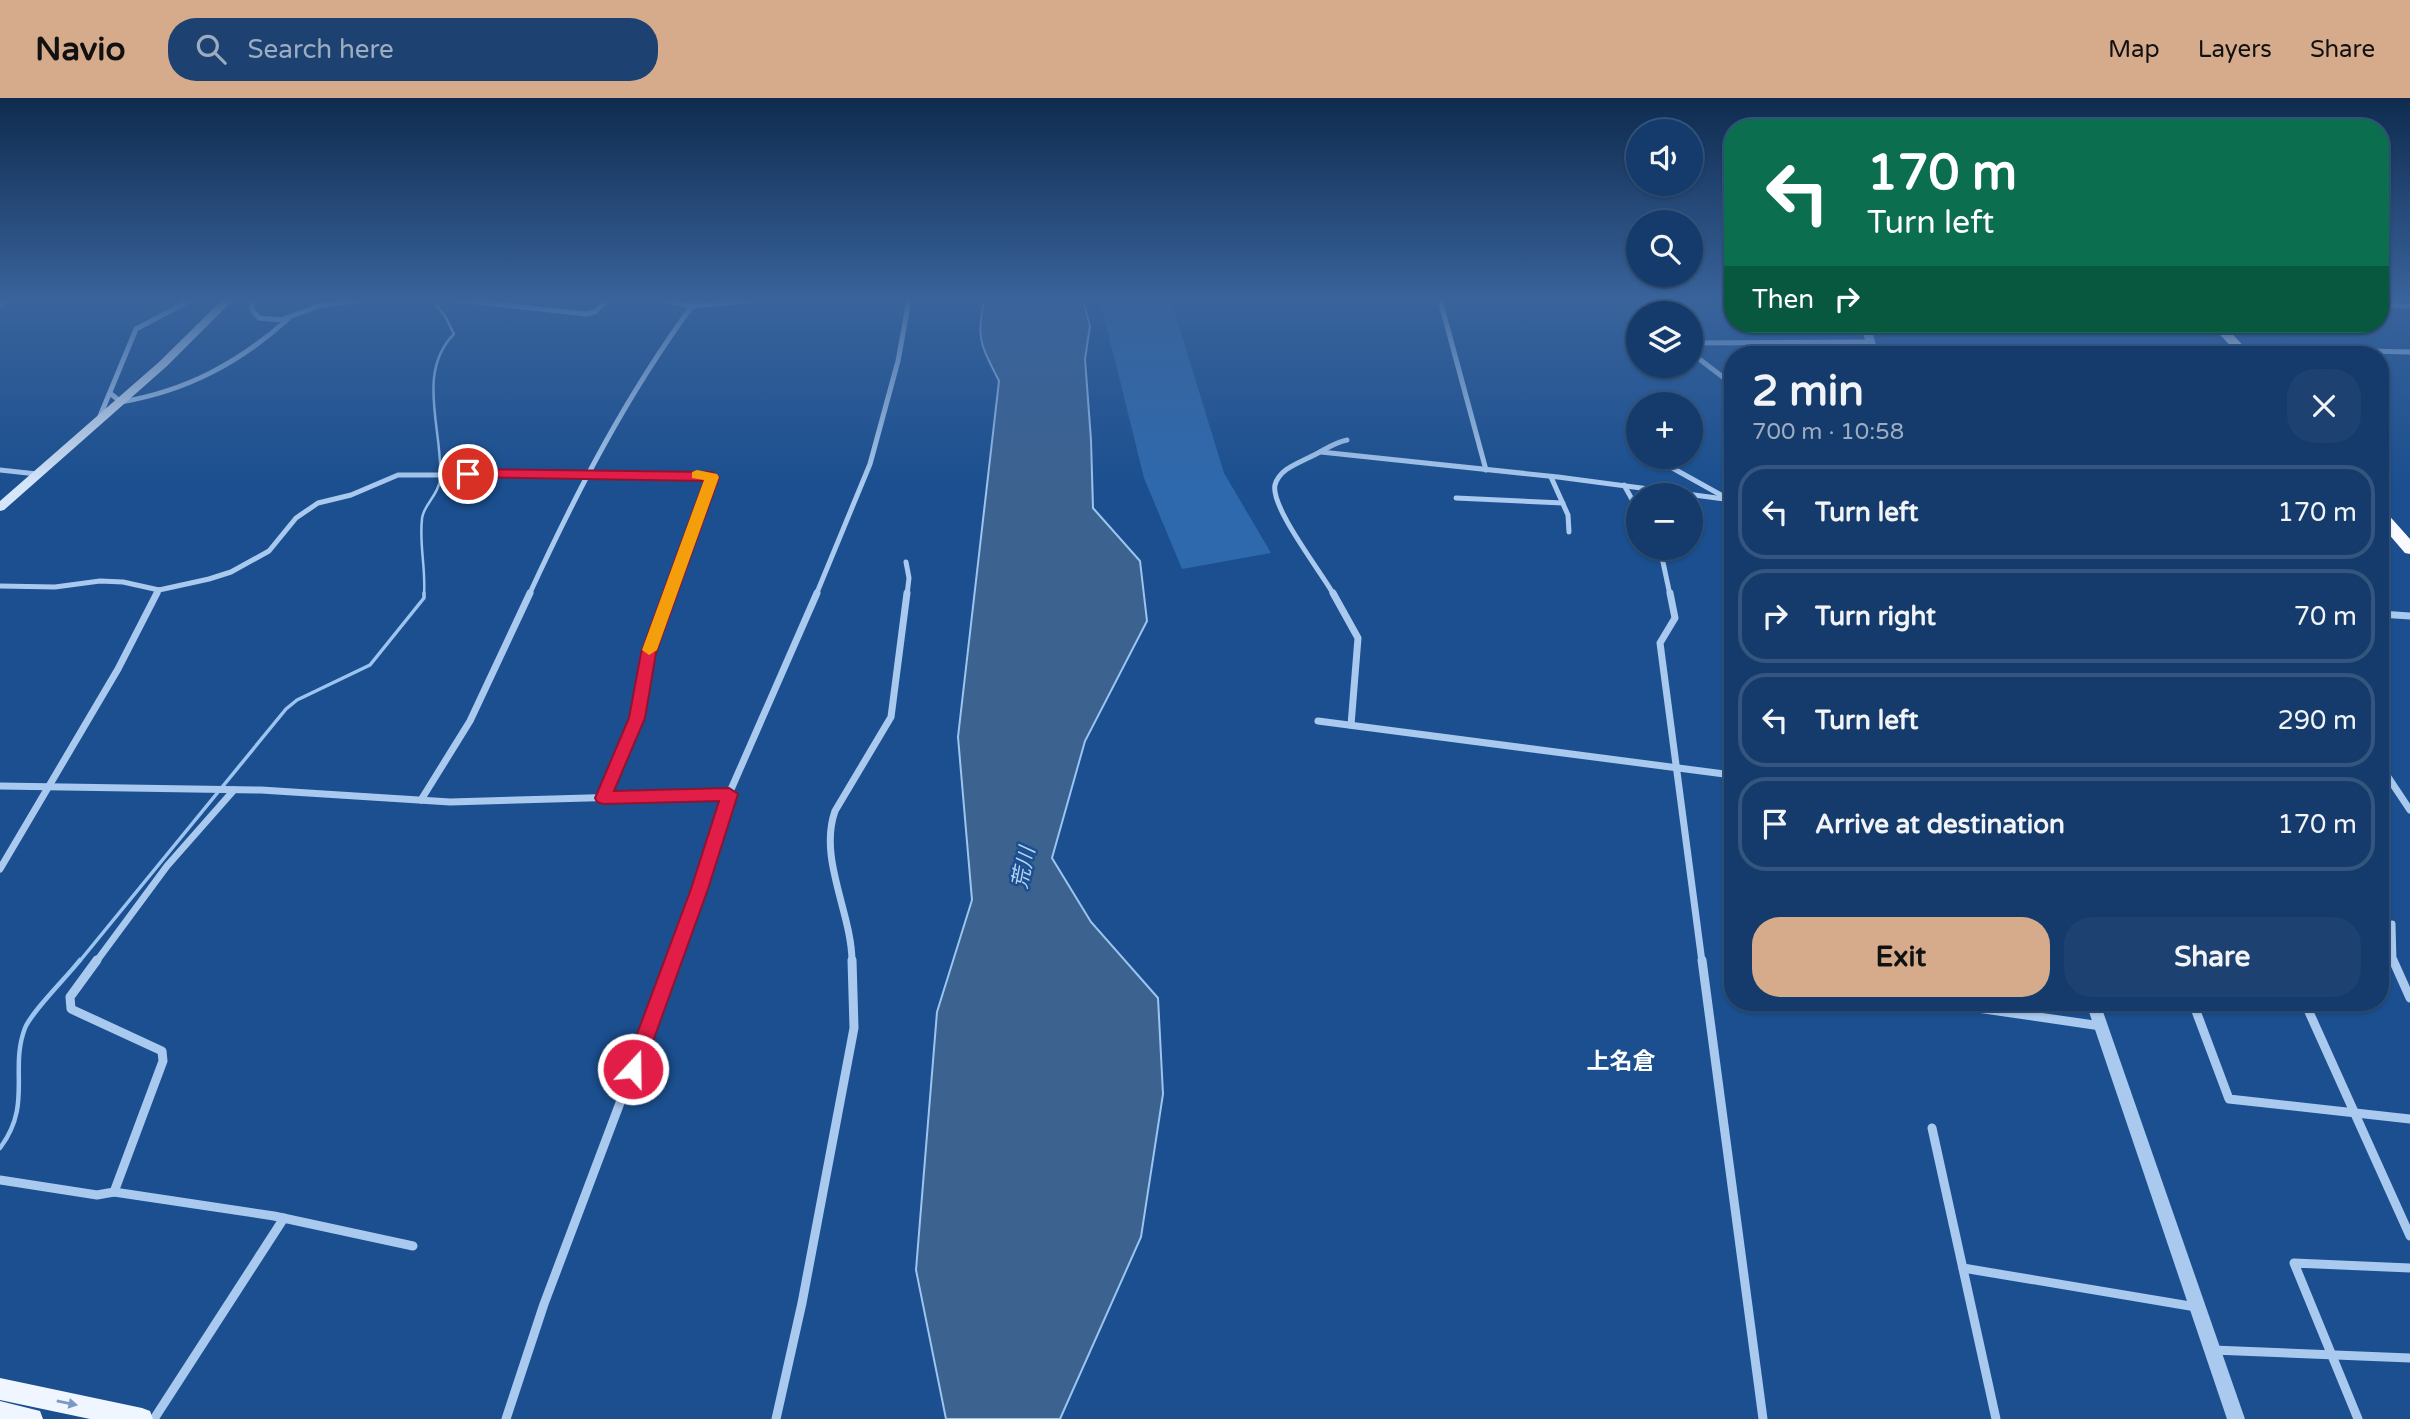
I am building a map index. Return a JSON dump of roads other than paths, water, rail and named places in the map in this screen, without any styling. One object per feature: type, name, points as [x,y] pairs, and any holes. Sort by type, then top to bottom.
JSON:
[{"type":"highway","points":[[2389,510],[2410,533]]},
{"type":"highway","points":[[2389,524],[2410,549]]},
{"type":"main road","points":[[0,507],[98,422],[116,398],[158,362]]},
{"type":"main road","points":[[0,1389],[142,1419]]},
{"type":"main road","points":[[0,1412],[32,1419]]},
{"type":"street","points":[[127,362],[116,398],[156,396],[188,386],[230,362]]},
{"type":"street","points":[[421,800],[476,710],[585,474],[637,383],[652,362]]},
{"type":"street","points":[[506,1419],[544,1304],[668,977],[729,794],[850,517],[870,464],[898,362]]},
{"type":"street","points":[[1457,362],[1486,470]]},
{"type":"street","points":[[1703,362],[1724,378]]},
{"type":"street","points":[[1347,440],[1332,443],[1321,452],[1286,469],[1275,485],[1278,506],[1325,579],[1358,638],[1351,725]]},
{"type":"street","points":[[1321,452],[1624,485],[1724,499]]},
{"type":"street","points":[[1674,469],[1724,496]]},
{"type":"street","points":[[0,470],[37,474]]},
{"type":"street","points":[[0,586],[55,587],[100,581],[123,582],[159,590],[231,572],[269,551],[296,518],[318,503],[361,492],[393,476],[585,474],[712,477],[648,653],[637,718],[603,798]]},
{"type":"street","points":[[1551,477],[1569,515],[1569,533]]},
{"type":"street","points":[[1624,485],[1626,489]]},
{"type":"street","points":[[1456,498],[1563,503]]},
{"type":"street","points":[[1663,560],[1675,618],[1660,643],[1763,1419]]},
{"type":"street","points":[[776,1418],[802,1303],[854,1028],[851,996],[852,938],[828,841],[829,828],[835,811],[886,731],[891,717],[909,578],[906,562]]},
{"type":"street","points":[[0,869],[117,669],[159,590]]},
{"type":"street","points":[[2389,615],[2410,616]]},
{"type":"street","points":[[1318,721],[1724,774]]},
{"type":"street","points":[[2389,778],[2409,806]]},
{"type":"street","points":[[0,786],[234,790],[450,802],[729,794]]},
{"type":"street","points":[[114,1192],[163,1054],[162,1051],[71,1009],[70,997],[167,866],[234,790]]},
{"type":"street","points":[[2392,924],[2392,959],[2410,998]]},
{"type":"street","points":[[1997,1011],[2101,1026]]},
{"type":"street","points":[[2096,1011],[2236,1419]]},
{"type":"street","points":[[2196,1011],[2229,1099],[2410,1119]]},
{"type":"street","points":[[2309,1011],[2410,1236]]},
{"type":"street","points":[[1932,1128],[1996,1419]]},
{"type":"street","points":[[0,1180],[97,1195],[114,1192],[284,1218],[413,1246]]},
{"type":"street","points":[[154,1419],[284,1218]]},
{"type":"street","points":[[2358,1419],[2294,1263],[2410,1268]]},
{"type":"street","points":[[1963,1268],[2197,1307]]},
{"type":"street","points":[[2212,1350],[2410,1358]]},
{"type":"water","name":"荒川","points":[[989,362],[1085,362],[1093,508],[1140,561],[1147,621],[1085,741],[1052,858],[1091,922],[1158,998],[1163,1094],[1141,1237],[1060,1419],[946,1419],[916,1270],[937,1012],[972,900],[958,737],[999,381]]},
{"type":"waterway","points":[[79,962],[286,709],[297,700],[370,665],[424,598],[422,519],[440,480],[433,385],[438,362]]},
{"type":"waterway","points":[[0,1148],[16,1117],[19,1058],[25,1028],[42,1003],[80,960]]},
{"type":"district","name":"上名倉","points":[[1621,1062]]}]
